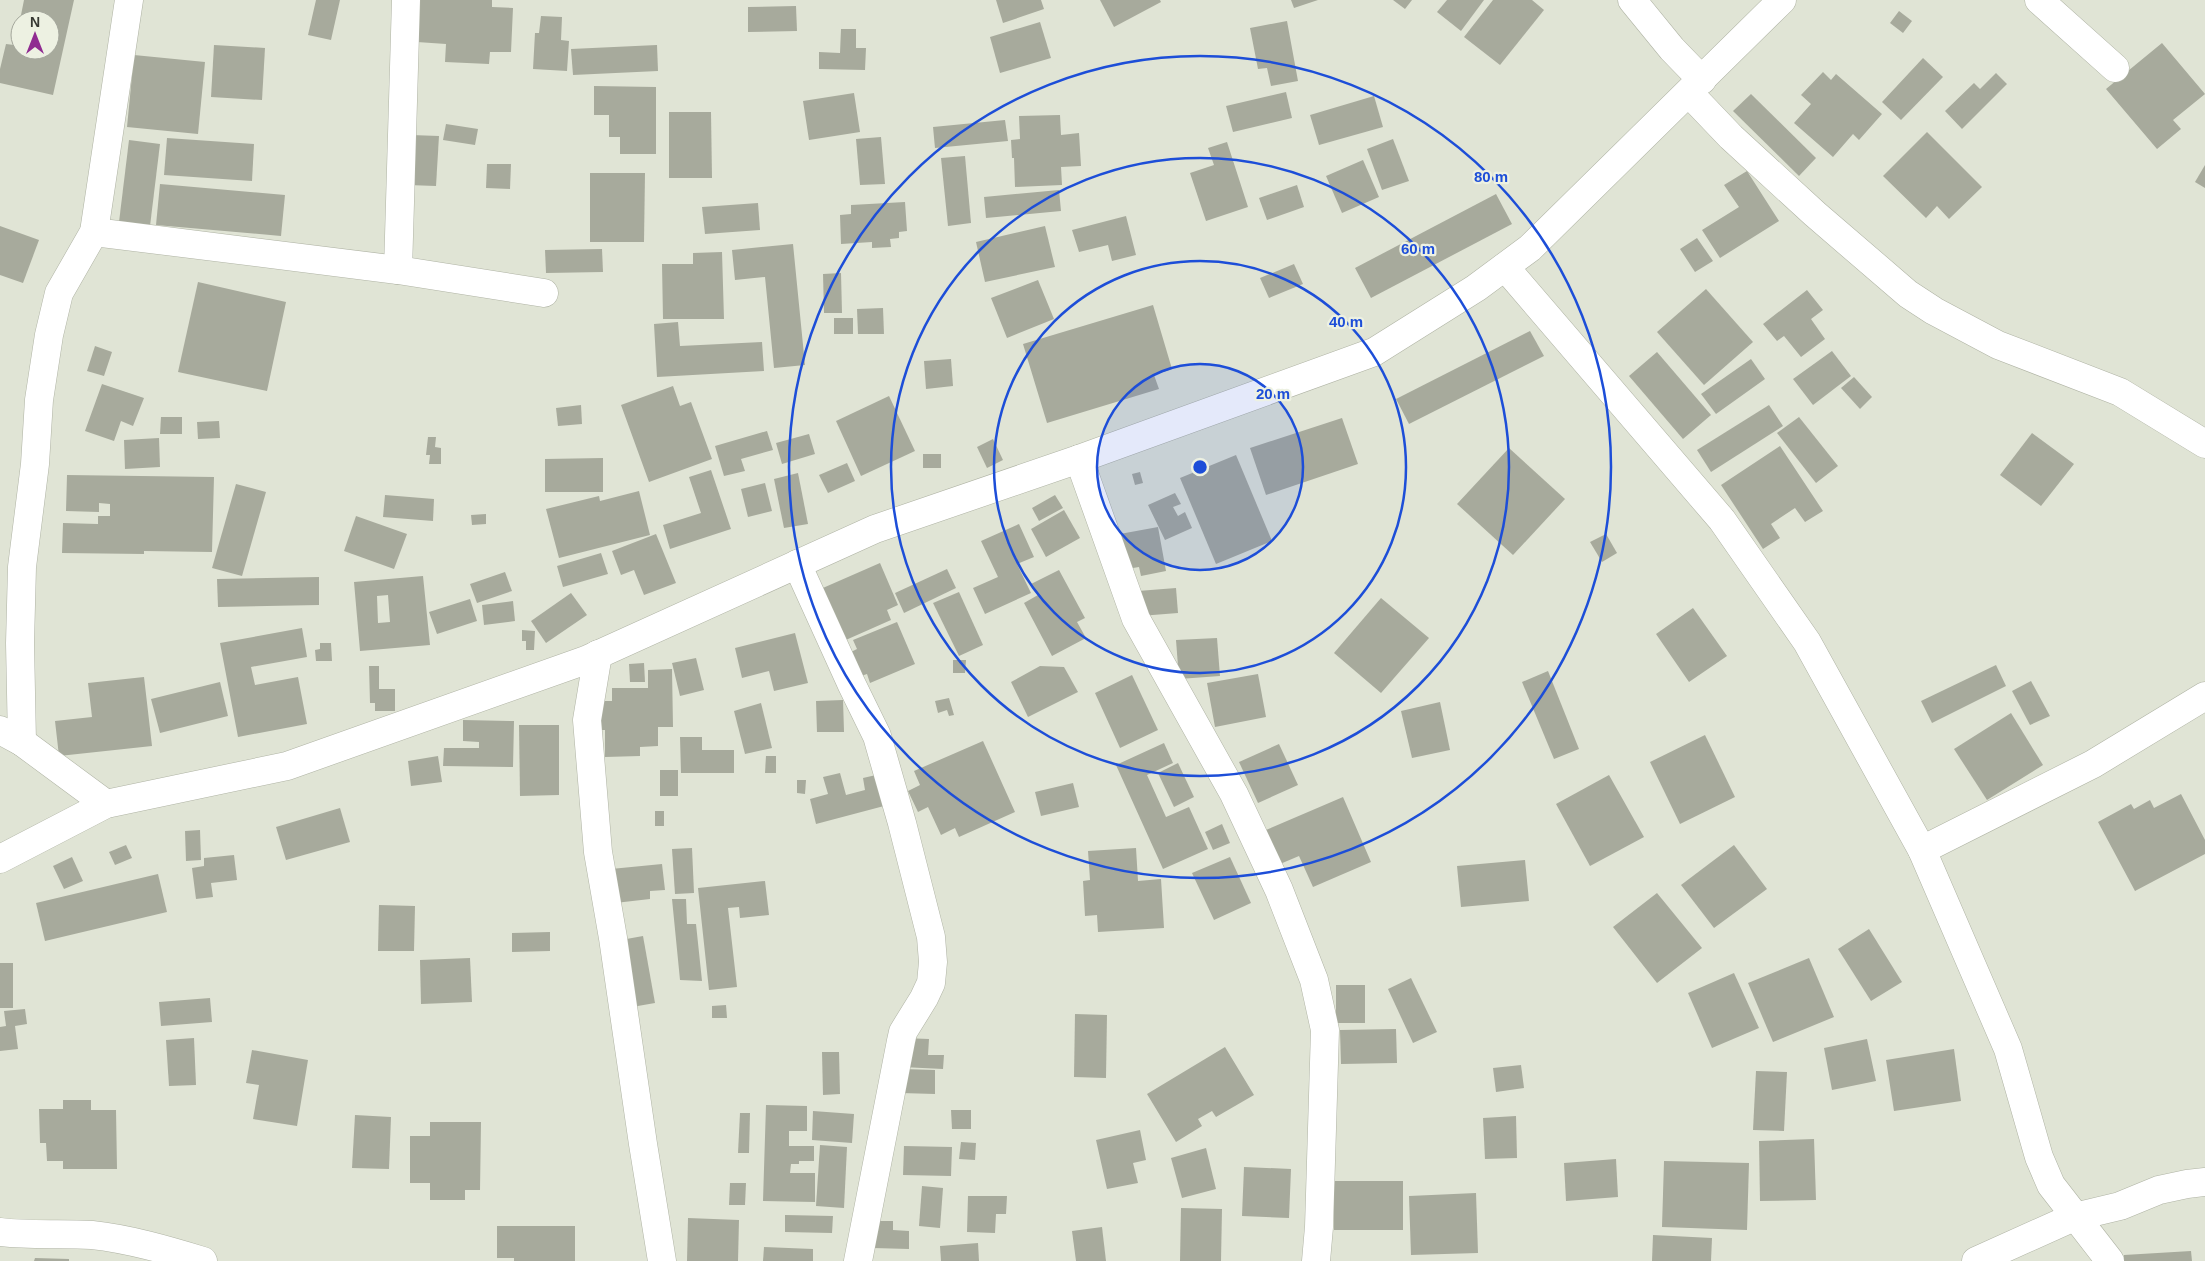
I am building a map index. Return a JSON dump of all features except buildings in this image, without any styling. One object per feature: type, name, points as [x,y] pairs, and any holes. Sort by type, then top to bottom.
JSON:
[{"type":"street","points":[[106,804],[11,736],[20,643],[22,567],[35,464],[39,400],[49,335],[59,293],[94,232],[129,0]]},
{"type":"street","points":[[398,270],[406,0]]},
{"type":"street","points":[[1632,0],[1672,49],[1730,137],[1815,214],[1915,298],[1934,311],[1998,345],[2120,392],[2205,444]]},
{"type":"street","points":[[0,859],[106,804],[287,766],[598,654],[874,529],[1079,459],[1374,352],[1476,288],[1530,248],[1782,0]]},
{"type":"street","points":[[2039,0],[2115,68]]},
{"type":"street","points":[[94,232],[398,270],[544,293]]},
{"type":"street","points":[[1505,267],[1722,520],[1807,642],[1922,850],[2008,1050],[2039,1157],[2051,1185],[2110,1261]]},
{"type":"street","points":[[1079,459],[1136,619],[1234,794],[1279,890],[1314,980],[1325,1030],[1319,1227],[1316,1261]]},
{"type":"street","points":[[797,564],[877,736],[926,918],[934,962],[928,991],[903,1032],[858,1261]]},
{"type":"street","points":[[598,654],[587,720],[598,852],[613,938],[662,1261]]},
{"type":"street","points":[[1922,850],[2093,764],[2205,696]]},
{"type":"street","points":[[1976,1261],[2074,1217],[2120,1206],[2159,1190],[2205,1182]]},
{"type":"street","points":[[0,1232],[69,1234],[113,1249],[168,1250],[203,1261]]}]
